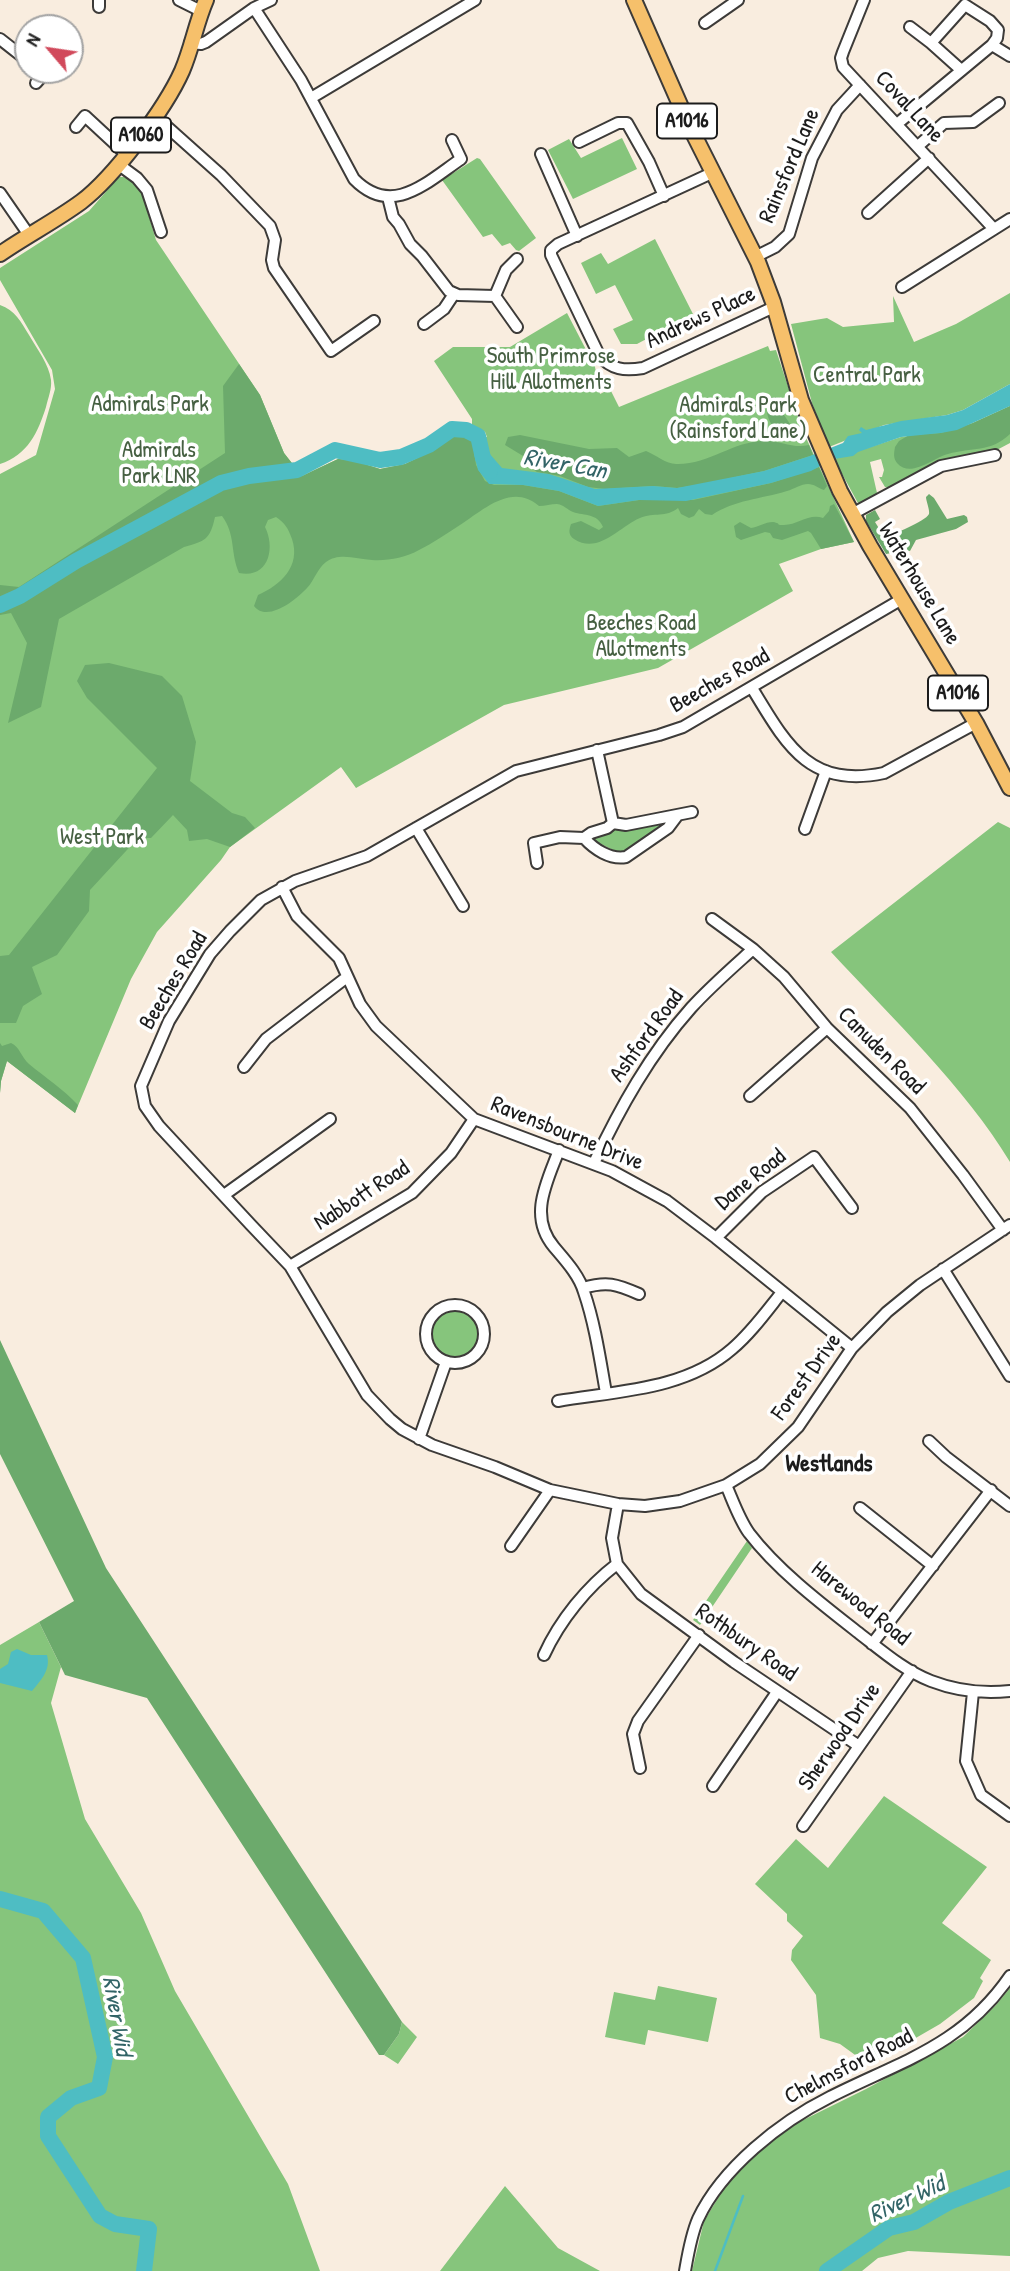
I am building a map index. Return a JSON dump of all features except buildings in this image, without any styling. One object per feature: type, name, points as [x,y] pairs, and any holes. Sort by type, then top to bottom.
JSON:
[{"type":"main road","name":"Rainsford Lane","points":[[638,2],[688,123],[755,257],[774,307],[801,400],[832,475]]},
{"type":"main road","name":"A1060","points":[[0,254],[81,202],[122,159],[155,116],[183,69],[204,5]]},
{"type":"main road","name":"Waterhouse Lane","points":[[832,475],[852,514],[976,723],[1010,788]]},
{"type":"street","points":[[179,0],[204,5]]},
{"type":"street","points":[[190,43],[206,42],[254,8],[271,0]]},
{"type":"street","points":[[310,98],[475,0]]},
{"type":"street","points":[[705,23],[738,0]]},
{"type":"street","name":"Coval Lane","points":[[864,0],[841,58],[843,67],[994,229]]},
{"type":"street","points":[[897,124],[992,45],[998,34],[996,27],[965,5],[932,43]]},
{"type":"street","points":[[254,8],[310,98],[354,179],[372,193],[388,197],[411,192],[461,159],[452,141]]},
{"type":"street","points":[[910,27],[960,69]]},
{"type":"street","points":[[0,39],[14,50]]},
{"type":"street","points":[[992,45],[1010,56]]},
{"type":"street","name":"Rainsford Lane","points":[[755,257],[775,247],[789,234],[806,176],[821,141],[837,110],[860,85]]},
{"type":"street","points":[[918,146],[944,123],[973,122],[999,103]]},
{"type":"street","points":[[76,127],[85,116],[143,184],[161,232]]},
{"type":"street","points":[[155,116],[221,175],[270,226],[275,240],[272,260],[274,268],[331,351],[374,321]]},
{"type":"street","points":[[579,142],[618,123],[627,123],[664,195]]},
{"type":"street","points":[[541,154],[577,236]]},
{"type":"street","points":[[869,213],[929,158]]},
{"type":"street","name":"Andrews Place","points":[[714,172],[554,247],[551,255],[595,347],[612,367],[628,370],[643,368],[774,307]]},
{"type":"street","points":[[0,193],[29,235]]},
{"type":"street","points":[[388,197],[390,213],[410,244],[443,284],[454,294],[495,296]]},
{"type":"street","points":[[902,287],[1010,219]]},
{"type":"street","points":[[495,296],[506,270],[517,259]]},
{"type":"street","points":[[424,324],[444,309],[454,294]]},
{"type":"street","points":[[495,296],[517,327]]},
{"type":"street","points":[[852,514],[942,466],[995,455]]},
{"type":"street","name":"Beeches Road","points":[[550,1490],[419,1439],[390,1419],[368,1395],[290,1266],[159,1125],[145,1106],[141,1086],[169,1021],[210,954],[261,900],[282,887],[354,861],[516,771],[683,727],[902,599]]},
{"type":"street","points":[[752,688],[786,743],[802,758],[826,771],[853,776],[884,773],[976,723]]},
{"type":"street","points":[[597,750],[613,823]]},
{"type":"street","points":[[805,829],[826,771]]},
{"type":"street","points":[[537,863],[534,843],[560,837],[584,838],[613,823],[626,825],[692,812]]},
{"type":"street","points":[[584,838],[610,856],[625,857],[668,828],[677,816]]},
{"type":"street","points":[[416,828],[463,906]]},
{"type":"street","name":"Ravensbourne Drive","points":[[282,887],[297,916],[338,958],[360,1004],[376,1026],[474,1119],[594,1163],[667,1201],[852,1348]]},
{"type":"street","name":"Canuden Road","points":[[712,919],[754,949],[784,977],[827,1028],[911,1108],[1006,1227]]},
{"type":"street","name":"Ashford Road","points":[[594,1163],[617,1116],[661,1046],[704,995],[754,949]]},
{"type":"street","points":[[244,1067],[265,1039],[347,977]]},
{"type":"street","points":[[750,1096],[827,1028]]},
{"type":"street","points":[[224,1195],[330,1119]]},
{"type":"street","name":"Nabbott Road","points":[[290,1266],[412,1193],[452,1153],[474,1119]]},
{"type":"street","points":[[559,1150],[542,1198],[542,1222],[547,1237],[567,1262],[583,1289],[606,1393]]},
{"type":"street","name":"Dane Road","points":[[716,1238],[762,1192],[824,1150]]},
{"type":"street","name":"Dane Road","points":[[814,1157],[852,1208]]},
{"type":"street","name":"Forest Drive","points":[[550,1490],[618,1504],[645,1506],[680,1501],[726,1485],[760,1464],[787,1440],[807,1416],[852,1348],[901,1300],[1006,1227]]},
{"type":"street","points":[[943,1269],[1010,1376]]},
{"type":"street","points":[[583,1289],[601,1283],[618,1284],[639,1294]]},
{"type":"street","points":[[618,1284],[621,1298]]},
{"type":"street","points":[[558,1401],[669,1382],[702,1370],[744,1338],[782,1292]]},
{"type":"street","points":[[461,1306],[477,1315],[482,1324],[483,1342],[473,1358],[464,1362],[446,1362],[437,1358],[426,1341],[428,1322],[433,1314],[442,1308],[461,1306]]},
{"type":"street","points":[[419,1439],[446,1362]]},
{"type":"street","points":[[929,1441],[1010,1506]]},
{"type":"street","name":"Harewood Road","points":[[726,1485],[750,1534],[810,1595],[872,1644],[933,1682],[973,1692],[1010,1691]]},
{"type":"street","points":[[510,1546],[550,1490]]},
{"type":"street","points":[[872,1644],[991,1490]]},
{"type":"street","points":[[544,1655],[550,1642],[594,1582],[617,1564],[612,1538],[618,1504]]},
{"type":"street","points":[[860,1508],[933,1566]]},
{"type":"street","name":"Rothbury Road","points":[[617,1564],[641,1594],[777,1692],[859,1746]]},
{"type":"street","points":[[640,1768],[633,1734],[638,1721],[699,1635]]},
{"type":"street","name":"Sherwood Drive","points":[[803,1826],[912,1671]]},
{"type":"street","points":[[713,1786],[777,1692]]},
{"type":"street","points":[[973,1692],[966,1761],[981,1795],[1010,1816]]},
{"type":"street","name":"Chelmsford Road","points":[[685,2271],[693,2233],[703,2210],[733,2170],[760,2144],[813,2106],[948,2039],[980,2014],[1010,1976]]},
{"type":"green space","points":[[622,138],[637,169],[573,199],[548,150],[569,139],[581,158]]},
{"type":"green space","points":[[477,158],[536,238],[519,251],[510,243],[502,246],[492,234],[483,237],[442,180]]},
{"type":"green space","name":"Admirals Park LNR","points":[[119,177],[129,179],[141,190],[156,240],[260,395],[284,453],[302,476],[338,459],[352,460],[380,469],[405,464],[436,449],[454,435],[487,437],[485,432],[472,426],[472,419],[434,361],[453,347],[510,347],[567,313],[595,367],[600,394],[610,389],[619,407],[768,346],[770,351],[776,350],[802,429],[854,542],[821,549],[779,564],[793,591],[658,668],[504,705],[356,788],[341,767],[230,847],[157,932],[131,979],[75,1113],[7,1061],[0,1093],[0,474],[36,455],[55,389],[52,370],[0,280],[0,268],[89,211]]},
{"type":"green space","points":[[655,239],[693,314],[637,344],[621,344],[613,329],[633,320],[615,285],[596,294],[581,263],[601,253],[608,264]]},
{"type":"green space","name":"Central Park","points":[[1010,293],[1010,384],[963,410],[884,425],[829,447],[812,403],[791,324],[827,318],[843,327],[894,322],[893,296],[914,342],[956,324]]},
{"type":"green space","points":[[0,305],[14,313],[23,326],[45,362],[51,383],[43,416],[30,442],[18,455],[0,464]]},
{"type":"green space","points":[[239,364],[260,395],[284,453],[302,476],[338,459],[352,460],[380,469],[405,464],[436,449],[454,435],[473,440],[476,465],[485,481],[494,485],[523,485],[559,491],[598,506],[639,500],[693,500],[771,483],[819,467],[827,486],[824,490],[808,484],[803,485],[739,503],[712,515],[699,509],[689,518],[681,514],[678,508],[669,513],[640,518],[609,538],[592,544],[574,539],[569,530],[571,524],[581,521],[599,530],[603,527],[594,517],[573,512],[560,505],[539,506],[529,499],[508,498],[488,506],[408,555],[384,560],[342,557],[331,559],[296,598],[281,608],[266,612],[254,606],[258,595],[281,580],[294,558],[288,529],[276,517],[268,520],[265,527],[270,544],[267,560],[257,571],[239,573],[226,523],[222,516],[215,517],[209,535],[202,541],[184,547],[59,619],[41,707],[8,723],[27,643],[11,613],[0,615],[0,585],[19,587],[225,453],[223,386]]},
{"type":"green space","points":[[772,397],[783,401],[782,412],[790,424],[785,434],[776,430],[768,418],[767,403]]},
{"type":"green space","name":"Central Park","points":[[1010,406],[1010,443],[993,452],[891,488],[885,487],[879,477],[882,477],[884,470],[881,459],[870,462],[877,493],[875,497],[859,505],[834,459],[901,437],[957,430]]},
{"type":"green space","points":[[1010,406],[1010,434],[995,444],[948,454],[916,468],[903,467],[896,461],[895,447],[909,435],[941,433],[973,423]]},
{"type":"green space","points":[[520,435],[589,449],[617,448],[629,457],[646,451],[672,464],[699,461],[754,442],[809,445],[813,455],[764,471],[698,485],[605,489],[588,487],[560,476],[537,472],[530,467],[528,459],[505,445],[508,437]]},
{"type":"green space","points":[[929,494],[947,519],[964,515],[968,522],[956,529],[916,540],[910,551],[904,550],[901,542],[892,545],[892,553],[886,554],[866,521],[866,515],[875,510],[880,519],[875,522],[885,538],[929,514],[926,497]]},
{"type":"green space","points":[[834,504],[854,542],[821,549],[808,531],[782,540],[765,532],[741,540],[736,537],[734,526],[740,522],[751,528],[770,522],[779,525],[813,517],[823,518]]},
{"type":"green space","name":"West Park","points":[[109,663],[162,676],[182,696],[196,742],[190,781],[232,813],[245,817],[255,828],[230,847],[207,839],[189,841],[187,830],[173,815],[151,838],[138,838],[90,890],[89,911],[57,955],[32,967],[42,994],[23,1006],[16,1023],[0,1023],[0,956],[9,955],[157,768],[87,698],[77,681],[85,665]]},
{"type":"green space","points":[[664,821],[664,827],[659,826],[634,845],[634,849],[614,854],[613,850],[599,843],[595,844],[592,839],[616,827]]},
{"type":"green space","points":[[998,822],[1010,828],[1010,1162],[992,1134],[949,1080],[831,952]]},
{"type":"green space","points":[[0,1043],[2,1046],[11,1043],[16,1047],[29,1064],[78,1105],[75,1113],[7,1061],[0,1093]]},
{"type":"green space","points":[[455,1309],[473,1316],[480,1334],[473,1352],[455,1359],[437,1352],[430,1334],[437,1316]]},
{"type":"green space","points":[[0,1340],[106,1568],[402,2022],[399,2034],[384,2055],[379,2055],[147,1698],[65,1675],[39,1622],[74,1601],[0,1454]]},
{"type":"green space","points":[[747,1541],[752,1548],[700,1625],[693,1620]]},
{"type":"green space","points":[[39,1622],[61,1667],[51,1703],[85,1819],[141,1913],[175,1991],[288,2184],[320,2271],[0,2271],[0,1645]]},
{"type":"green space","points":[[884,1796],[987,1867],[942,1923],[991,1960],[980,1978],[983,1981],[974,1998],[940,2024],[869,2065],[840,2044],[820,2038],[816,1995],[791,1960],[792,1950],[803,1936],[787,1921],[787,1914],[755,1884],[796,1839],[828,1868]]},
{"type":"green space","points":[[658,1986],[717,1998],[708,2042],[648,2030],[645,2045],[605,2037],[614,1992],[655,2000]]},
{"type":"green space","points":[[1010,1988],[1010,2256],[908,2251],[878,2258],[862,2271],[692,2271],[704,2221],[726,2185],[751,2159],[791,2126],[963,2037]]},
{"type":"green space","points":[[402,2022],[417,2037],[398,2064],[384,2055],[399,2034]]},
{"type":"green space","points":[[505,2186],[558,2248],[600,2271],[440,2271]]},
{"type":"water","points":[[1010,384],[1010,406],[957,430],[901,437],[771,483],[686,501],[639,500],[598,506],[559,491],[523,485],[489,484],[478,470],[474,454],[489,453],[502,468],[549,474],[595,489],[653,486],[677,488],[764,471],[810,456],[843,443],[848,436],[862,433],[859,430],[861,427],[866,430],[901,421],[947,415],[963,410]]},
{"type":"water","points":[[17,1649],[31,1655],[47,1655],[46,1670],[32,1691],[0,1683],[0,1669],[8,1664],[11,1652]]},
{"type":"waterway","name":"River Can","points":[[0,605],[221,483],[249,476],[297,470],[335,450],[380,460],[401,457],[429,445],[452,429],[466,430],[478,436],[483,458],[490,471]]},
{"type":"waterway","name":"River Wid","points":[[0,1899],[43,1911],[83,1958],[105,2057],[99,2088],[71,2098],[48,2117],[48,2136],[100,2216],[115,2224],[149,2229],[144,2271]]},
{"type":"waterway","name":"River Wid","points":[[827,2271],[889,2228],[914,2222],[949,2202],[1010,2178]]},
{"type":"waterway","points":[[715,2271],[743,2196]]},
{"type":"district","name":"Westlands","points":[[829,1465]]},
{"type":"park label","name":"South Primrose Hill Allotments","points":[[551,370]]},
{"type":"park label","name":"Admirals Park","points":[[150,405]]},
{"type":"park label","name":"Admirals Park (Rainsford Lane)","points":[[738,419]]},
{"type":"park label","name":"Beeches Road Allotments","points":[[641,637]]}]
